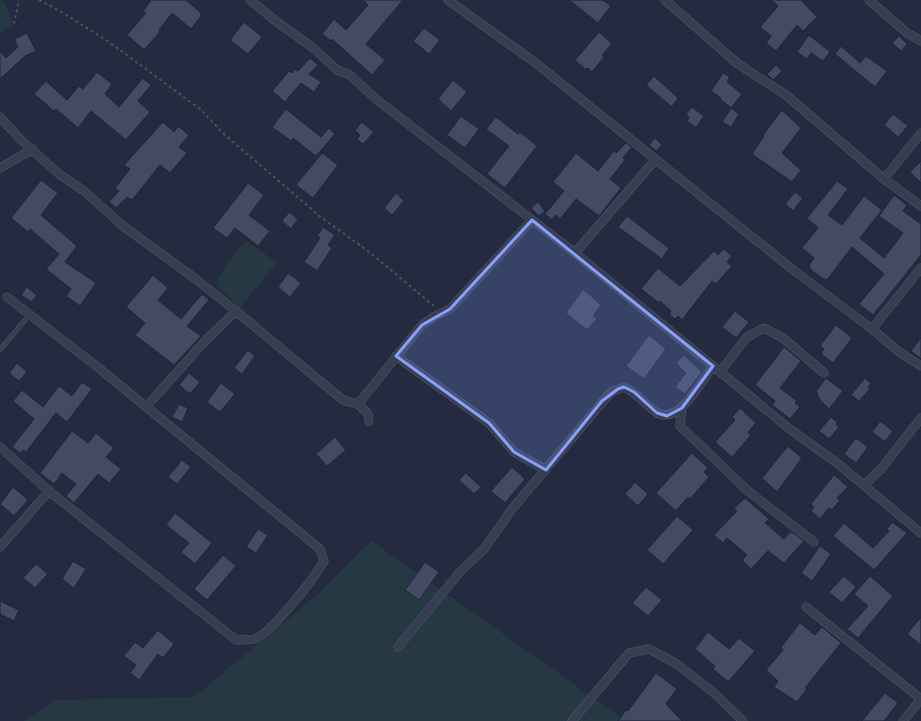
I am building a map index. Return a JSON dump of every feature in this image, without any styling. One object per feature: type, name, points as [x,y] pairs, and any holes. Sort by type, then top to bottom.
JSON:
[{"type":"street","points":[[250,0],[276,22],[308,43],[337,70],[350,75],[376,99],[576,253],[791,430],[837,463],[921,533]]},
{"type":"street","points":[[448,0],[537,64],[654,160],[751,234],[792,269],[872,329],[898,352],[921,366]]},
{"type":"street","points":[[665,0],[738,64],[786,96],[884,179],[921,206]]},
{"type":"street","points":[[869,0],[907,34],[921,41]]},
{"type":"street","points":[[0,117],[59,174],[108,211],[123,226],[193,277],[236,311],[338,396],[345,401],[358,404],[368,414],[369,421]]},
{"type":"street","points":[[884,179],[921,133]]},
{"type":"street","points":[[0,168],[33,149]]},
{"type":"street","points":[[576,253],[654,160]]},
{"type":"street","points":[[358,404],[422,325],[450,309],[532,220]]},
{"type":"street","points":[[872,329],[921,268]]},
{"type":"street","points":[[0,447],[49,491],[236,640],[256,639],[267,630],[316,577],[324,561],[320,549],[146,407],[7,297]]},
{"type":"street","points":[[146,407],[204,342],[236,311]]},
{"type":"street","points":[[720,372],[748,337],[764,328],[783,338],[824,373]]},
{"type":"street","points":[[396,356],[489,423],[514,452],[546,470]]},
{"type":"street","points":[[398,646],[460,572],[484,549],[512,509],[602,401],[618,389],[624,387],[634,392],[657,413],[667,416],[675,414],[682,408],[713,366]]},
{"type":"street","points":[[682,408],[680,426],[748,491],[814,542]]},
{"type":"street","points":[[864,486],[881,469],[921,418]]},
{"type":"street","points":[[0,547],[49,491]]},
{"type":"street","points":[[806,607],[921,699],[903,721]]},
{"type":"street","points":[[572,721],[629,653],[649,649],[677,664],[714,693],[739,720]]},
{"type":"lane","points":[[0,350],[30,314]]},
{"type":"path","points":[[14,24],[19,0]]},
{"type":"path","points":[[39,0],[60,11],[109,42],[200,109],[225,135],[322,218],[368,251],[441,313]]},
{"type":"highlighted area","points":[[532,220],[713,366],[682,408],[667,416],[657,413],[634,392],[624,387],[618,389],[602,401],[546,470],[514,452],[489,423],[396,356],[422,325],[450,309]]},
{"type":"shaded area","points":[[0,0],[3,0],[14,24],[0,34]]},
{"type":"shaded area","points":[[246,241],[277,262],[240,308],[216,285],[226,265]]},
{"type":"shaded area","points":[[372,541],[626,721],[24,721],[56,700],[194,697],[310,601]]},
{"type":"building","points":[[151,0],[186,0],[200,12],[201,16],[191,29],[172,13],[159,30],[160,32],[144,50],[127,35],[146,13],[143,11]]},
{"type":"building","points":[[363,0],[403,0],[366,44],[385,60],[372,75],[332,39],[331,41],[322,34],[334,19],[346,30],[368,5]]},
{"type":"building","points":[[569,0],[603,0],[611,6],[598,23]]},
{"type":"building","points":[[771,0],[801,0],[817,17],[803,31],[797,25],[776,51],[766,43],[771,36],[760,27],[778,6]]},
{"type":"building","points":[[244,22],[262,37],[248,54],[230,40]]},
{"type":"building","points":[[424,28],[440,40],[429,54],[413,41]]},
{"type":"building","points":[[599,32],[612,44],[602,55],[604,57],[592,72],[588,68],[585,69],[575,60]]},
{"type":"building","points":[[27,33],[36,51],[25,56],[0,79],[0,51],[6,58],[18,47],[14,39]]},
{"type":"building","points":[[809,35],[830,52],[823,61],[811,53],[807,59],[797,52]]},
{"type":"building","points":[[899,36],[907,44],[901,51],[892,43]]},
{"type":"building","points":[[841,46],[860,63],[866,56],[887,71],[875,87],[835,54]]},
{"type":"building","points":[[310,58],[318,65],[309,74],[321,82],[314,92],[301,83],[285,102],[272,91],[289,71],[292,73],[295,69],[298,71]]},
{"type":"building","points":[[776,65],[782,71],[773,80],[767,74]]},
{"type":"building","points":[[97,72],[112,84],[105,94],[119,107],[143,78],[151,85],[138,101],[150,112],[126,140],[91,111],[78,128],[56,109],[54,111],[34,94],[46,81],[67,100],[79,86],[83,89]]},
{"type":"building","points":[[723,73],[730,77],[727,82],[742,94],[731,108],[711,91]]},
{"type":"building","points":[[654,76],[678,98],[672,107],[646,85]]},
{"type":"building","points":[[453,80],[467,92],[451,111],[438,99]]},
{"type":"building","points":[[692,107],[704,116],[696,128],[687,121],[689,117],[686,114]]},
{"type":"building","points":[[731,108],[739,114],[731,127],[722,122]]},
{"type":"building","points":[[286,109],[321,137],[329,128],[335,134],[316,156],[293,138],[291,141],[272,127]]},
{"type":"building","points":[[782,110],[801,128],[782,153],[801,170],[792,182],[752,154],[764,136],[763,135]]},
{"type":"building","points":[[893,114],[908,126],[898,137],[884,125]]},
{"type":"building","points":[[461,116],[479,129],[465,148],[447,135]]},
{"type":"building","points":[[496,117],[518,134],[520,132],[537,146],[505,188],[487,174],[509,146],[486,129]]},
{"type":"building","points":[[163,122],[174,132],[178,126],[189,135],[179,147],[187,153],[170,173],[160,165],[132,200],[127,197],[116,208],[109,202],[119,191],[115,188],[130,169],[124,165]]},
{"type":"building","points":[[362,122],[374,132],[363,144],[357,139],[360,135],[355,130]]},
{"type":"building","points":[[655,138],[662,145],[656,151],[649,145]]},
{"type":"building","points":[[626,143],[632,147],[623,158],[625,160],[610,179],[621,188],[599,216],[576,199],[560,219],[556,215],[552,220],[545,214],[564,191],[553,182],[576,153],[598,171],[614,151],[616,153]]},
{"type":"building","points":[[322,153],[338,165],[313,198],[296,185]]},
{"type":"building","points":[[921,161],[921,183],[910,172]]},
{"type":"building","points":[[41,180],[58,193],[41,215],[77,246],[65,262],[96,283],[80,306],[66,296],[71,289],[46,269],[59,254],[30,229],[28,232],[11,218]]},
{"type":"building","points":[[837,181],[848,189],[828,215],[842,225],[864,196],[882,210],[860,238],[884,258],[903,233],[879,216],[894,195],[907,205],[903,211],[921,224],[921,255],[873,315],[859,304],[884,274],[852,247],[827,280],[811,270],[809,265],[814,258],[802,248],[818,228],[807,218]]},
{"type":"building","points":[[248,183],[264,195],[249,215],[270,231],[258,246],[235,228],[227,238],[213,228]]},
{"type":"building","points":[[795,192],[803,198],[793,211],[785,204]]},
{"type":"building","points":[[396,193],[404,201],[392,215],[384,208]]},
{"type":"building","points":[[538,202],[545,211],[539,216],[531,208]]},
{"type":"building","points":[[289,212],[298,219],[291,229],[282,221]]},
{"type":"building","points":[[627,216],[669,248],[662,259],[618,227]]},
{"type":"building","points":[[323,227],[335,235],[328,245],[332,248],[317,271],[304,262],[320,238],[317,236]]},
{"type":"building","points":[[724,249],[732,256],[727,262],[732,266],[716,284],[712,281],[682,320],[678,316],[675,319],[669,314],[671,311],[660,301],[659,303],[641,289],[658,268],[680,286],[714,251],[718,255]]},
{"type":"building","points":[[288,273],[301,283],[290,297],[278,287]]},
{"type":"building","points":[[153,275],[168,288],[158,300],[181,319],[202,294],[209,300],[187,326],[201,336],[174,365],[135,335],[145,323],[126,307]]},
{"type":"building","points":[[27,287],[37,295],[31,302],[21,295]]},
{"type":"building","points":[[583,289],[601,305],[593,316],[597,319],[587,330],[566,313]]},
{"type":"building","points":[[735,311],[749,322],[736,338],[722,327]]},
{"type":"building","points":[[836,325],[852,338],[833,363],[821,354],[824,349],[820,346]]},
{"type":"building","points":[[649,335],[666,349],[644,379],[626,366]]},
{"type":"building","points":[[921,338],[921,359],[911,351]]},
{"type":"building","points":[[784,347],[801,361],[780,388],[797,401],[795,403],[800,407],[790,419],[772,405],[775,401],[755,385]]},
{"type":"building","points":[[248,350],[255,356],[242,374],[234,368]]},
{"type":"building","points":[[684,355],[702,372],[685,394],[675,387],[686,373],[676,363]]},
{"type":"building","points":[[17,363],[27,372],[19,381],[9,373]]},
{"type":"building","points":[[189,373],[200,382],[190,394],[179,385]]},
{"type":"building","points":[[826,378],[843,391],[829,409],[820,400],[816,391]]},
{"type":"building","points":[[865,378],[871,384],[868,387],[870,389],[859,401],[851,395]]},
{"type":"building","points":[[82,382],[92,389],[67,422],[56,413],[26,452],[23,450],[20,453],[12,447],[34,419],[13,401],[22,390],[43,407],[59,386],[72,396]]},
{"type":"building","points":[[221,383],[235,394],[220,412],[207,402]]},
{"type":"building","points":[[179,404],[188,408],[182,422],[172,417]]},
{"type":"building","points":[[740,408],[756,423],[748,432],[751,435],[732,457],[715,442],[735,420],[732,417]]},
{"type":"building","points":[[831,417],[838,423],[836,424],[839,427],[829,439],[819,431]]},
{"type":"building","points":[[880,421],[893,431],[885,442],[872,432]]},
{"type":"building","points":[[72,431],[88,443],[96,433],[114,448],[106,457],[121,469],[109,483],[98,474],[74,503],[66,496],[76,484],[62,473],[54,484],[40,473]]},
{"type":"building","points":[[335,437],[346,450],[327,466],[316,454]]},
{"type":"building","points":[[856,438],[868,447],[856,463],[844,454]]},
{"type":"building","points":[[788,446],[802,458],[777,492],[762,478]]},
{"type":"building","points":[[692,453],[708,468],[704,472],[709,477],[690,499],[688,497],[676,511],[656,493]]},
{"type":"building","points":[[182,460],[191,467],[177,484],[168,477]]},
{"type":"building","points":[[512,467],[525,479],[505,503],[491,491]]},
{"type":"building","points":[[466,473],[481,487],[474,494],[459,480]]},
{"type":"building","points":[[834,475],[848,487],[837,498],[840,500],[832,510],[829,508],[820,519],[811,511],[814,507],[811,504]]},
{"type":"building","points":[[635,482],[648,494],[638,506],[625,494]]},
{"type":"building","points":[[13,487],[28,500],[14,516],[0,504]]},
{"type":"building","points":[[745,498],[769,519],[765,523],[784,539],[789,533],[792,532],[804,541],[784,563],[768,551],[751,569],[742,560],[747,555],[727,538],[723,543],[714,535],[737,511],[734,508]]},
{"type":"building","points":[[175,513],[212,543],[195,564],[181,552],[189,543],[166,525]]},
{"type":"building","points":[[677,516],[693,530],[663,564],[647,550]]},
{"type":"building","points":[[892,522],[907,533],[874,570],[833,536],[844,523],[873,548],[889,531],[887,529]]},
{"type":"building","points":[[258,529],[268,535],[256,553],[246,547]]},
{"type":"building","points":[[820,546],[831,554],[812,581],[801,573]]},
{"type":"building","points":[[223,555],[236,566],[207,600],[194,589]]},
{"type":"building","points":[[73,561],[86,569],[74,588],[62,579]]},
{"type":"building","points":[[425,562],[439,572],[419,600],[405,590]]},
{"type":"building","points":[[36,564],[48,574],[35,588],[23,578]]},
{"type":"building","points":[[844,576],[856,587],[842,603],[829,592]]},
{"type":"building","points":[[870,576],[893,596],[858,638],[847,629],[868,606],[854,594]]},
{"type":"building","points":[[646,587],[662,600],[648,616],[632,603]]},
{"type":"building","points":[[0,601],[19,610],[14,621],[0,614]]},
{"type":"building","points":[[921,617],[921,645],[907,634]]},
{"type":"building","points":[[800,623],[815,635],[822,627],[841,643],[805,688],[807,689],[797,702],[774,687],[778,681],[766,670],[783,650],[781,647]]},
{"type":"building","points":[[158,630],[174,644],[163,658],[158,654],[139,680],[130,673],[136,665],[124,656],[135,642],[143,648]]},
{"type":"building","points":[[708,632],[729,649],[739,638],[755,651],[728,682],[713,669],[715,666],[695,649]]},
{"type":"building","points":[[656,673],[677,689],[666,704],[682,721],[618,721],[626,710],[628,711]]},
{"type":"building","points":[[885,693],[898,703],[884,721],[862,721]]}]
